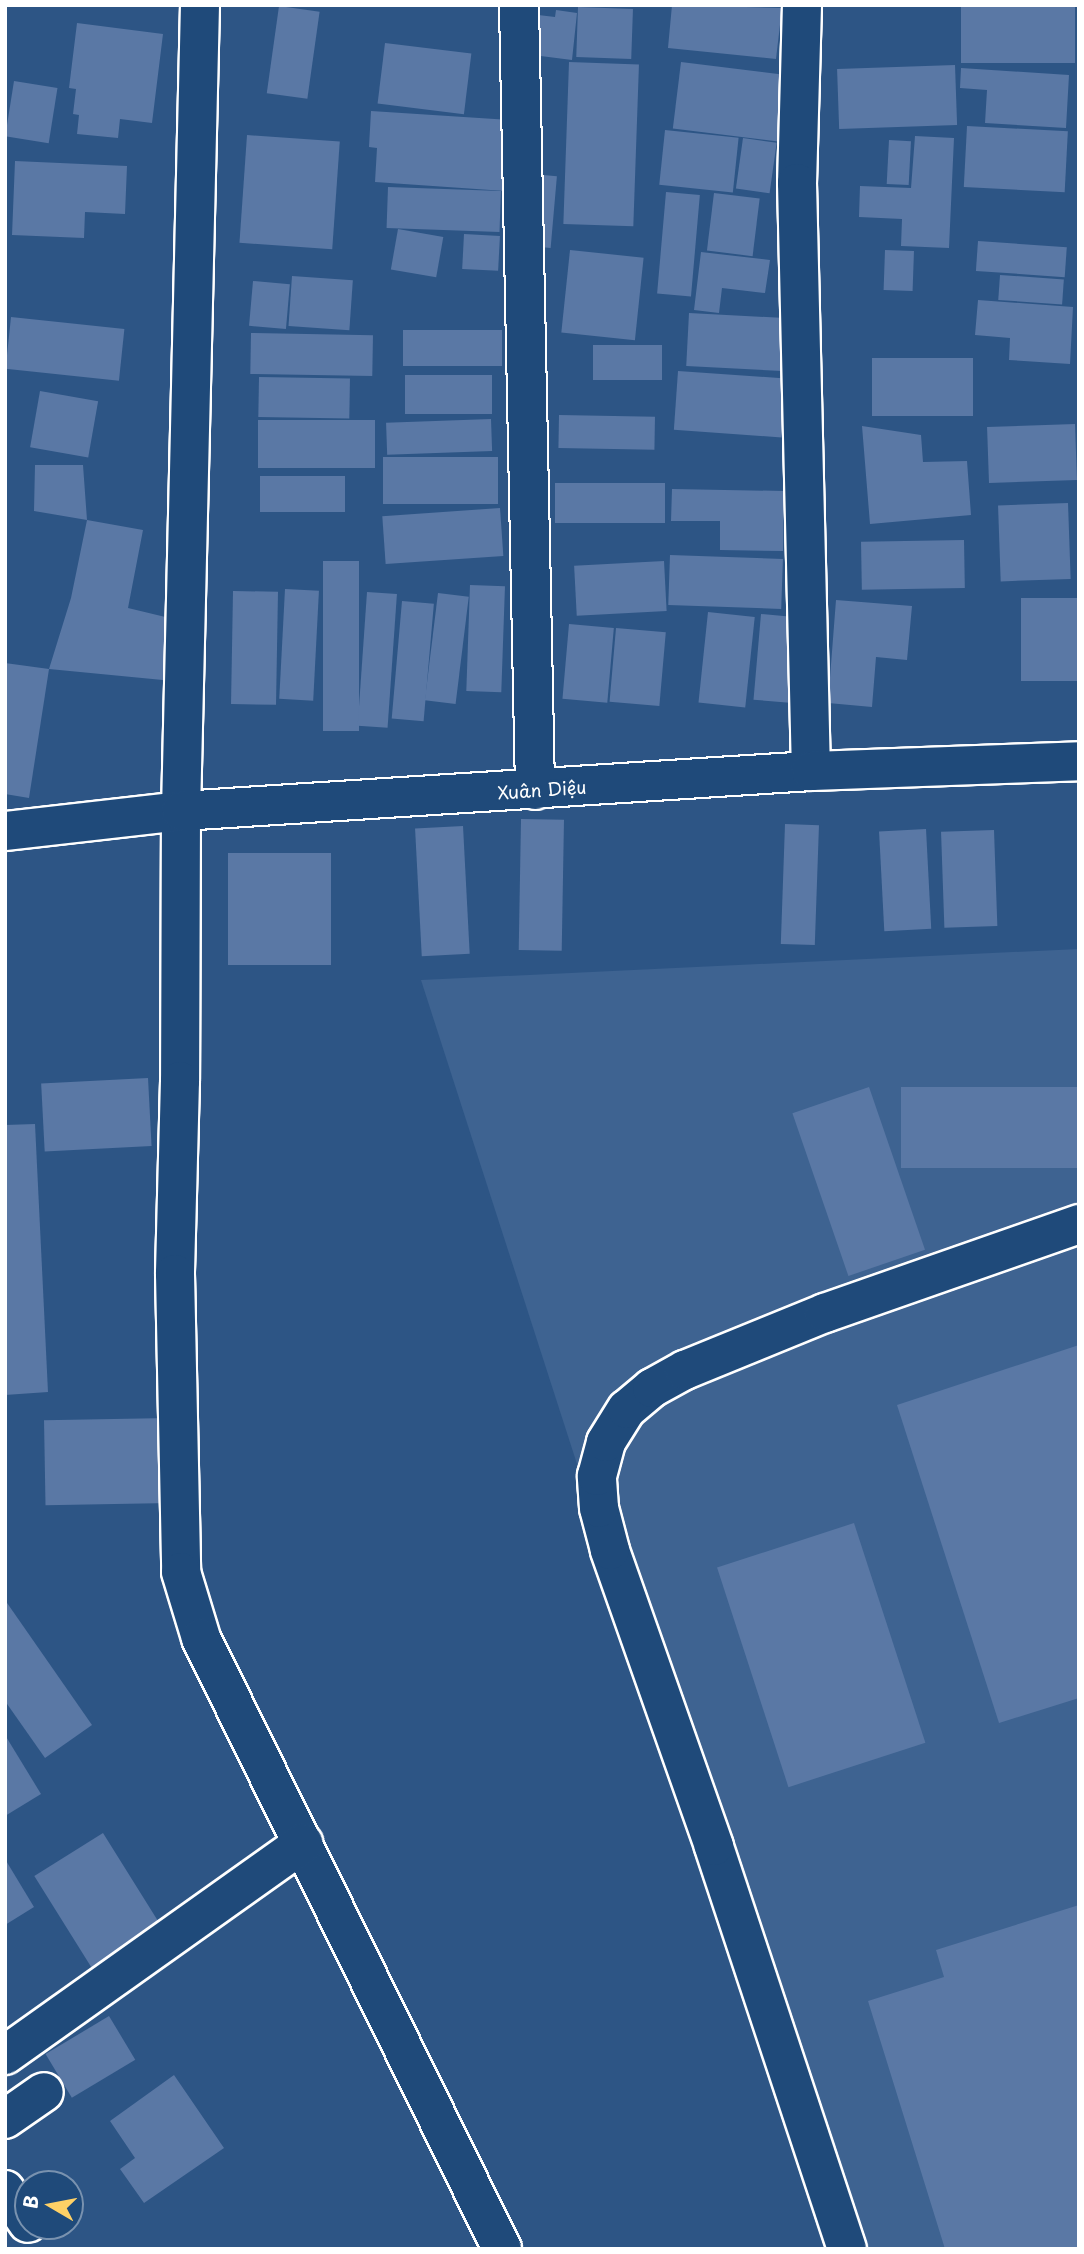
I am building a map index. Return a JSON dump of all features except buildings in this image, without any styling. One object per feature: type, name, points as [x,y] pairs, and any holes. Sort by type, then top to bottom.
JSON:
[{"type":"street","points":[[200,5],[181,811],[180,1081],[175,1274],[181,1572],[201,1638],[502,2249]]},
{"type":"street","points":[[519,5],[535,790]]},
{"type":"street","points":[[802,5],[797,183],[811,771]]},
{"type":"street","name":"Xuân Diệu","points":[[5,831],[181,811],[811,771],[1079,761]]},
{"type":"street","points":[[847,2249],[714,1846],[610,1550],[599,1508],[597,1476],[606,1442],[627,1409],[652,1388],[685,1370],[825,1313],[1079,1224]]},
{"type":"street","points":[[5,2055],[303,1843]]},
{"type":"street","points":[[5,2119],[44,2092]]},
{"type":"shaded area","points":[[1079,949],[1079,2249],[830,2249],[421,980]]}]
